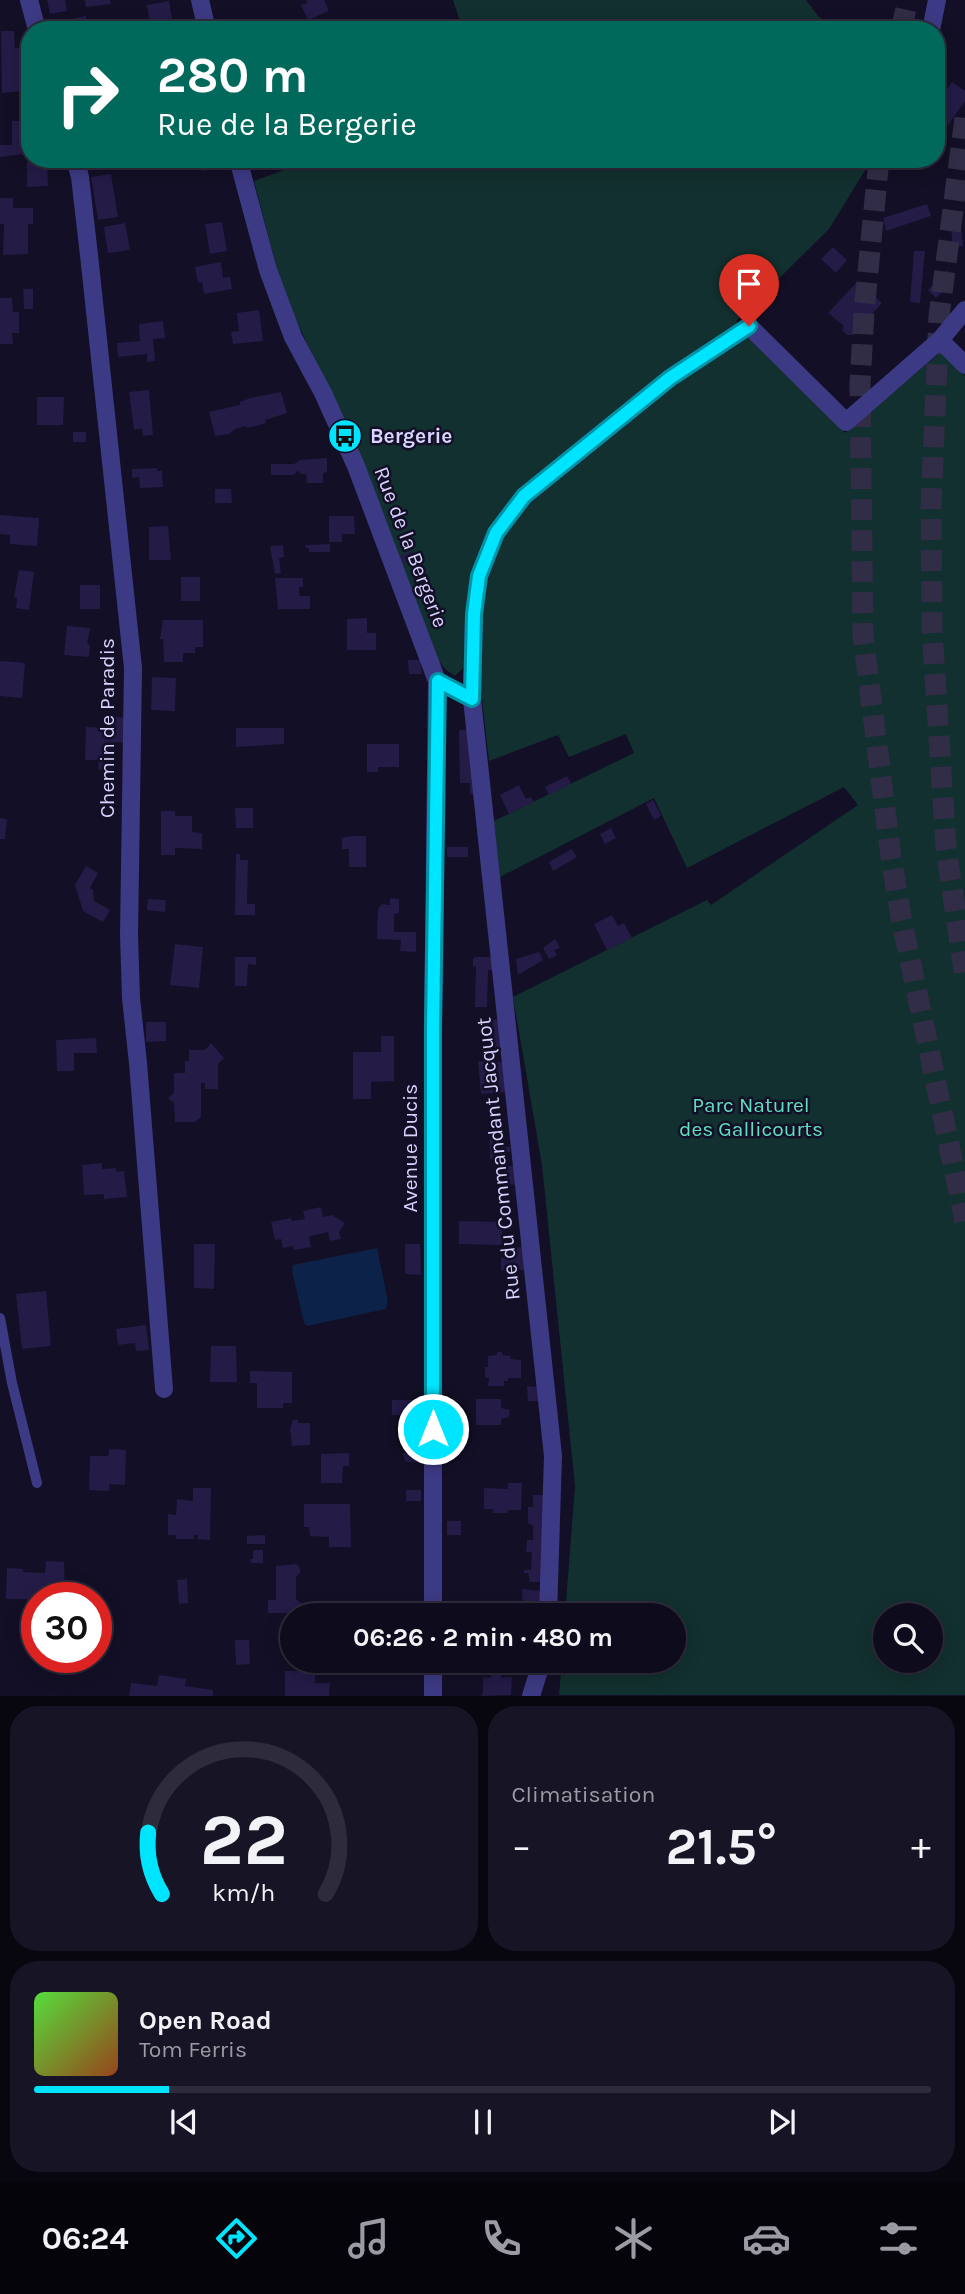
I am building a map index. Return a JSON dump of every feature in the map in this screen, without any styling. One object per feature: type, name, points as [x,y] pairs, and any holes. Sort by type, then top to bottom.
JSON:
[{"type":"street","points":[[29,0],[35,21]]},
{"type":"street","points":[[200,0],[204,21]]},
{"type":"street","points":[[933,21],[937,0]]},
{"type":"street","name":"Chemin de Paradis","points":[[78,168],[134,668],[130,839],[131,998],[164,1389]]},
{"type":"street","name":"Rue de la Bergerie","points":[[240,168],[268,270],[293,337],[323,393],[356,466],[438,681]]},
{"type":"street","points":[[965,310],[940,340],[965,365]]},
{"type":"street","name":"Rue du Commandant Jacquot","points":[[548,1603],[553,1456],[472,699],[474,614],[479,576],[496,533],[524,496],[670,378],[749,326],[846,422],[940,340]]},
{"type":"street","points":[[438,681],[472,699]]},
{"type":"street","name":"Avenue Ducis","points":[[433,1603],[433,1029],[438,681]]},
{"type":"street","points":[[433,1673],[433,1696]]},
{"type":"street","points":[[531,1696],[538,1673]]},
{"type":"lane","points":[[0,1318],[12,1383],[37,1483]]},
{"type":"green space","points":[[453,0],[806,0],[825,21],[460,21]]},
{"type":"green space","name":"Parc Naturel des Gallicourts","points":[[289,168],[866,168],[829,229],[736,321],[845,433],[942,351],[965,376],[965,1695],[559,1695],[561,1673],[686,1673],[686,1603],[566,1603],[575,1486],[542,1165],[513,997],[707,900],[711,905],[858,805],[844,787],[687,868],[654,798],[500,877],[494,821],[634,753],[626,734],[569,757],[558,735],[489,761],[477,654],[455,676],[445,669],[432,652],[361,459],[283,292],[254,181]]},
{"type":"water","points":[[377,1248],[388,1301],[386,1309],[307,1326],[304,1323],[292,1271],[293,1265]]},
{"type":"building","points":[[47,0],[65,0],[67,11],[50,14]]},
{"type":"building","points":[[85,0],[110,0],[111,4],[86,7]]},
{"type":"building","points":[[306,0],[324,0],[329,11],[308,20],[301,5],[307,3]]},
{"type":"building","points":[[169,1],[172,21],[150,21],[147,5]]},
{"type":"building","points":[[86,16],[87,21],[60,21]]},
{"type":"building","points":[[1,31],[14,31],[15,48],[19,48],[21,64],[21,91],[2,93]]},
{"type":"building","points":[[952,82],[965,91],[965,101],[948,125],[945,123],[945,92]]},
{"type":"building","points":[[12,121],[21,121],[21,154],[0,157],[0,145],[12,145]]},
{"type":"building","points":[[27,168],[47,168],[48,186],[27,187]]},
{"type":"building","points":[[111,174],[118,217],[98,220],[91,177]]},
{"type":"building","points":[[0,198],[13,198],[13,208],[33,208],[33,224],[28,224],[28,254],[3,255],[4,224],[0,224]]},
{"type":"building","points":[[927,204],[931,216],[886,231],[883,218]]},
{"type":"building","points":[[222,222],[227,251],[210,254],[205,224]]},
{"type":"building","points":[[125,223],[130,250],[108,253],[104,227]]},
{"type":"building","points":[[961,227],[963,246],[953,247],[951,228]]},
{"type":"building","points":[[833,247],[847,260],[836,273],[821,259]]},
{"type":"building","points":[[914,251],[925,251],[920,303],[910,302]]},
{"type":"building","points":[[221,262],[223,278],[230,277],[232,289],[204,294],[202,282],[198,283],[195,267]]},
{"type":"building","points":[[947,270],[955,279],[936,298],[928,290]]},
{"type":"building","points":[[858,281],[882,303],[853,335],[847,335],[842,330],[844,326],[828,313]]},
{"type":"building","points":[[23,289],[33,289],[33,309],[24,309]]},
{"type":"building","points":[[0,298],[12,298],[13,312],[19,312],[19,333],[12,333],[13,344],[0,344]]},
{"type":"building","points":[[259,310],[263,341],[233,344],[231,332],[239,331],[237,313]]},
{"type":"building","points":[[163,321],[165,338],[153,339],[155,361],[147,362],[147,354],[118,357],[117,343],[140,341],[139,324]]},
{"type":"building","points":[[149,390],[153,435],[143,436],[142,429],[134,429],[129,392]]},
{"type":"building","points":[[281,392],[287,413],[265,420],[266,423],[215,436],[209,412],[240,405],[240,402],[250,398]]},
{"type":"building","points":[[37,397],[64,397],[63,425],[37,425]]},
{"type":"building","points":[[73,432],[86,432],[86,442],[73,442]]},
{"type":"building","points":[[327,458],[327,472],[323,473],[323,483],[307,483],[306,474],[300,474],[298,470],[294,475],[271,475],[271,464],[294,464],[300,460]]},
{"type":"building","points":[[157,468],[157,471],[162,471],[163,487],[140,488],[139,477],[132,478],[132,469]]},
{"type":"building","points":[[215,489],[231,489],[232,503],[215,503]]},
{"type":"building","points":[[0,515],[39,518],[37,546],[10,544],[10,535],[0,534]]},
{"type":"building","points":[[329,516],[354,516],[355,534],[342,534],[342,542],[329,542]]},
{"type":"building","points":[[168,526],[171,560],[149,560],[149,527]]},
{"type":"building","points":[[330,544],[330,552],[309,552],[309,548],[306,548],[306,545]]},
{"type":"building","points":[[283,545],[284,557],[279,558],[281,573],[275,574],[270,546]]},
{"type":"building","points":[[413,551],[416,560],[404,564],[400,556]]},
{"type":"building","points":[[19,570],[34,572],[29,610],[16,608],[17,598],[14,597]]},
{"type":"building","points":[[181,577],[200,577],[200,601],[181,601]]},
{"type":"building","points":[[275,578],[303,578],[303,587],[299,587],[299,594],[310,596],[310,609],[278,609]]},
{"type":"building","points":[[80,585],[100,585],[100,609],[80,609]]},
{"type":"building","points":[[367,618],[367,633],[376,633],[376,650],[347,650],[347,619]]},
{"type":"building","points":[[163,620],[203,620],[203,647],[195,647],[195,653],[183,653],[183,662],[164,662],[163,639],[160,639]]},
{"type":"building","points":[[67,626],[90,628],[87,644],[90,645],[89,657],[64,655]]},
{"type":"building","points":[[408,660],[420,660],[422,674],[409,674]]},
{"type":"building","points":[[0,661],[25,663],[22,698],[0,696]]},
{"type":"building","points":[[152,677],[176,678],[175,711],[151,710]]},
{"type":"building","points":[[103,715],[125,718],[125,743],[114,742],[113,771],[99,770],[98,760],[85,760],[86,727],[103,728]]},
{"type":"building","points":[[236,728],[284,728],[284,744],[236,747]]},
{"type":"building","points":[[459,730],[471,730],[477,794],[470,794],[470,783],[460,783]]},
{"type":"building","points":[[367,744],[399,744],[399,767],[378,767],[378,772],[367,772]]},
{"type":"building","points":[[567,776],[571,784],[549,795],[545,787]]},
{"type":"building","points":[[519,785],[526,799],[531,797],[534,802],[509,814],[500,795]]},
{"type":"building","points":[[653,800],[661,816],[654,820],[646,804]]},
{"type":"building","points":[[235,808],[253,808],[253,828],[236,828]]},
{"type":"building","points":[[161,811],[175,811],[175,816],[192,816],[192,832],[202,833],[202,849],[175,848],[175,855],[161,855]]},
{"type":"building","points":[[0,818],[7,819],[5,839],[0,839]]},
{"type":"building","points":[[611,828],[616,838],[605,844],[600,834]]},
{"type":"building","points":[[366,836],[366,867],[349,867],[349,849],[342,849],[342,838]]},
{"type":"building","points":[[447,847],[468,847],[468,857],[447,857]]},
{"type":"building","points":[[572,849],[577,857],[553,871],[549,862]]},
{"type":"building","points":[[236,854],[240,854],[240,860],[248,860],[247,904],[255,904],[255,915],[235,915]]},
{"type":"building","points":[[86,866],[98,873],[90,888],[93,890],[94,901],[110,910],[103,922],[83,911],[75,885]]},
{"type":"building","points":[[390,898],[399,899],[399,913],[394,914],[394,932],[416,932],[416,952],[400,951],[401,940],[377,939],[378,909],[382,904],[390,905]]},
{"type":"building","points":[[148,899],[166,900],[165,912],[147,910]]},
{"type":"building","points":[[612,915],[618,926],[624,923],[632,938],[607,950],[594,924]]},
{"type":"building","points":[[555,939],[560,948],[554,950],[557,955],[549,959],[543,948]]},
{"type":"building","points":[[175,944],[203,947],[199,988],[170,985]]},
{"type":"building","points":[[539,952],[543,960],[518,975],[516,959]]},
{"type":"building","points":[[235,957],[256,957],[256,965],[248,964],[247,986],[235,986]]},
{"type":"building","points":[[475,957],[494,957],[496,971],[488,970],[487,1007],[475,1007]]},
{"type":"building","points":[[500,1019],[504,1051],[495,1051],[492,1020]]},
{"type":"building","points":[[146,1022],[166,1022],[166,1041],[146,1042]]},
{"type":"building","points":[[381,1036],[394,1036],[394,1081],[371,1082],[371,1099],[353,1099],[353,1052],[381,1052]]},
{"type":"building","points":[[96,1038],[97,1053],[74,1053],[74,1071],[57,1071],[56,1040]]},
{"type":"building","points":[[211,1043],[224,1058],[218,1064],[218,1089],[205,1089],[205,1083],[201,1083],[201,1117],[195,1122],[175,1122],[174,1103],[168,1098],[174,1093],[174,1073],[185,1073],[189,1050],[205,1050]]},
{"type":"building","points":[[478,1061],[505,1062],[508,1092],[481,1094]]},
{"type":"building","points":[[490,1139],[502,1139],[502,1147],[510,1147],[510,1152],[506,1152],[506,1159],[490,1159]]},
{"type":"building","points":[[102,1163],[102,1169],[116,1168],[116,1172],[124,1171],[127,1197],[104,1199],[104,1194],[84,1195],[82,1165]]},
{"type":"building","points":[[504,1166],[515,1166],[518,1185],[504,1184]]},
{"type":"building","points":[[321,1207],[323,1217],[332,1215],[345,1223],[339,1232],[341,1239],[330,1241],[328,1232],[311,1236],[311,1247],[294,1250],[293,1246],[283,1248],[281,1239],[275,1240],[271,1222],[291,1218],[292,1221],[305,1219],[303,1211]]},
{"type":"building","points":[[459,1221],[502,1222],[502,1245],[459,1244]]},
{"type":"building","points":[[194,1244],[215,1244],[214,1289],[194,1288]]},
{"type":"building","points":[[405,1244],[420,1244],[421,1275],[405,1274]]},
{"type":"building","points":[[524,1247],[526,1270],[501,1270],[501,1258],[512,1258],[512,1248]]},
{"type":"building","points":[[46,1291],[51,1346],[22,1349],[16,1294]]},
{"type":"building","points":[[146,1325],[149,1350],[136,1351],[135,1343],[118,1345],[116,1329]]},
{"type":"building","points":[[211,1346],[236,1346],[237,1382],[210,1382]]},
{"type":"building","points":[[497,1352],[511,1356],[510,1359],[521,1360],[521,1378],[508,1378],[508,1381],[504,1381],[504,1386],[488,1386],[489,1378],[485,1378],[485,1367],[488,1367],[488,1356],[497,1355]]},
{"type":"building","points":[[250,1371],[292,1372],[292,1403],[283,1403],[283,1408],[257,1408],[257,1383],[250,1383]]},
{"type":"building","points":[[527,1386],[538,1387],[540,1401],[528,1401]]},
{"type":"building","points":[[476,1399],[501,1399],[501,1408],[510,1410],[509,1417],[501,1419],[501,1425],[476,1425]]},
{"type":"building","points":[[392,1400],[415,1400],[416,1415],[420,1415],[421,1423],[405,1423],[406,1415],[392,1415]]},
{"type":"building","points":[[293,1420],[310,1423],[310,1445],[292,1446],[290,1429]]},
{"type":"building","points":[[447,1431],[465,1432],[465,1446],[447,1446]]},
{"type":"building","points":[[109,1449],[126,1450],[125,1485],[109,1484],[109,1491],[89,1490],[90,1456],[108,1456]]},
{"type":"building","points":[[349,1453],[349,1466],[343,1466],[342,1483],[321,1483],[321,1454]]},
{"type":"building","points":[[402,1453],[421,1453],[421,1463],[406,1462]]},
{"type":"building","points":[[508,1483],[522,1483],[521,1510],[493,1513],[493,1509],[484,1509],[484,1488],[508,1489]]},
{"type":"building","points":[[193,1488],[211,1488],[210,1540],[197,1539],[198,1535],[194,1535],[194,1539],[176,1539],[176,1535],[168,1535],[168,1514],[176,1515],[177,1499],[193,1501]]},
{"type":"building","points":[[406,1490],[421,1490],[421,1501],[406,1501]]},
{"type":"building","points":[[533,1495],[545,1495],[544,1582],[530,1582],[528,1573],[524,1573],[524,1570],[531,1570],[532,1552],[526,1552],[527,1540],[533,1540],[533,1526],[528,1523],[528,1507],[533,1507]]},
{"type":"building","points":[[304,1504],[350,1504],[351,1547],[329,1547],[329,1537],[310,1536],[309,1527],[304,1527]]},
{"type":"building","points":[[447,1521],[461,1521],[461,1535],[447,1535]]},
{"type":"building","points":[[265,1535],[265,1544],[247,1544],[247,1536]]},
{"type":"building","points":[[253,1550],[263,1550],[263,1563],[251,1563]]},
{"type":"building","points":[[46,1561],[64,1562],[65,1582],[21,1582],[21,1599],[6,1599],[7,1568],[45,1573]]},
{"type":"building","points":[[296,1564],[300,1568],[296,1577],[296,1599],[301,1603],[280,1603],[280,1613],[268,1613],[268,1600],[276,1600],[276,1566]]},
{"type":"building","points":[[187,1579],[188,1603],[179,1604],[177,1580]]},
{"type":"building","points":[[522,1589],[543,1591],[542,1603],[523,1603]]},
{"type":"building","points":[[235,1640],[249,1640],[250,1664],[236,1665]]},
{"type":"building","points":[[285,1673],[315,1673],[315,1683],[330,1683],[329,1696],[285,1696]]},
{"type":"building","points":[[492,1673],[501,1673],[501,1678],[512,1677],[511,1695],[481,1696],[483,1677],[491,1678]]},
{"type":"building","points":[[159,1675],[186,1679],[185,1686],[213,1690],[213,1696],[129,1696],[131,1683],[157,1686]]},
{"type":"tunnel","points":[[903,21],[908,0]]},
{"type":"tunnel","points":[[965,118],[939,316],[931,505],[932,630],[946,847],[965,978]]},
{"type":"tunnel","points":[[878,168],[860,384],[863,636],[901,917],[965,1221]]},
{"type":"place","name":"Bergerie","points":[[345,436]]},
{"type":"route","points":[[433,1429],[433,1029],[435,730],[438,681],[472,699],[474,614],[479,576],[496,533],[524,496],[670,378],[749,326]]}]
